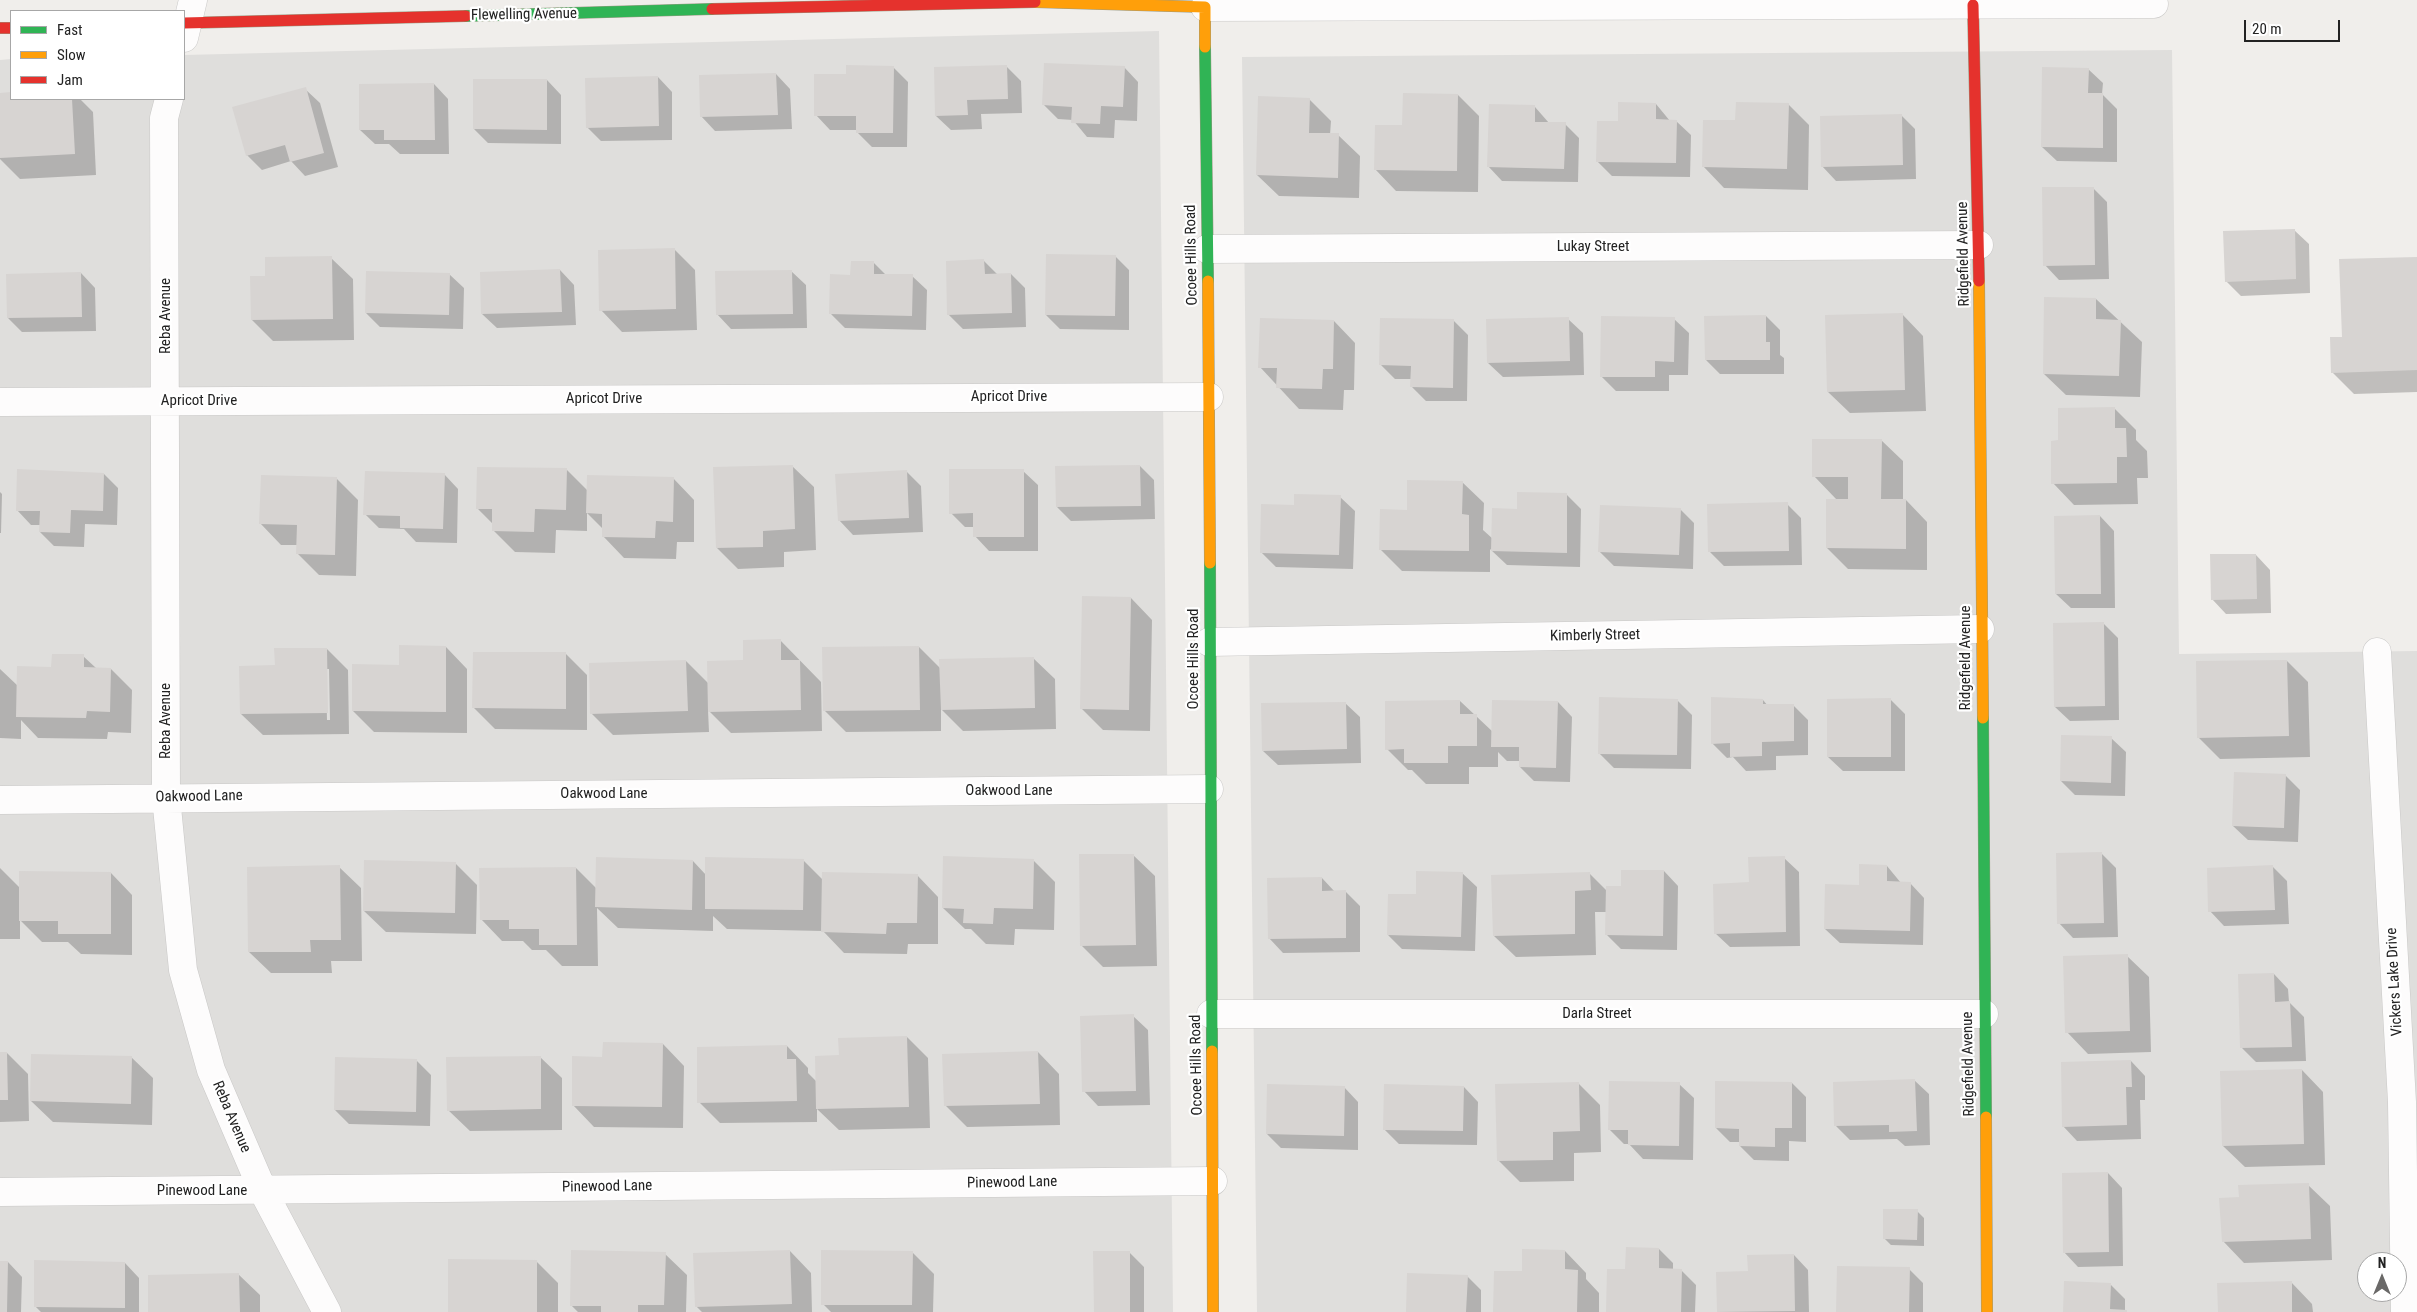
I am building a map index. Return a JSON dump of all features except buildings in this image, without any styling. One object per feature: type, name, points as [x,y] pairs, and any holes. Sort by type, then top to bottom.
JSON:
[{"type":"street","name":"Flewelling Avenue","points":[[187,21],[604,6],[1000,1],[1092,2],[1205,7],[1696,3],[2154,4]]},
{"type":"street","name":"Ridgefield Avenue","points":[[1973,5],[1979,244],[1980,629],[1987,1312]]},
{"type":"street","name":"Ocoee Hills Road","points":[[1205,7],[1209,397],[1209,789],[1213,1312]]},
{"type":"street","name":"Reba Avenue","points":[[169,100],[164,118],[166,797],[183,970],[211,1070],[263,1191],[327,1312]]},
{"type":"street","name":"Lukay Street","points":[[1207,249],[1979,244]]},
{"type":"street","name":"Apricot Drive","points":[[0,402],[1209,397]]},
{"type":"street","name":"Kimberly Street","points":[[1209,642],[1980,629]]},
{"type":"street","name":"Vickers Lake Drive","points":[[2377,652],[2409,1102],[2405,1312]]},
{"type":"street","name":"Oakwood Lane","points":[[0,800],[1209,789]]},
{"type":"street","name":"Darla Street","points":[[1211,1014],[1984,1014]]},
{"type":"street","name":"Pinewood Lane","points":[[0,1192],[1213,1181]]},
{"type":"shaded area","points":[[1159,31],[1173,1312],[0,1312],[0,60],[10,59],[10,100],[185,100],[185,55]]},
{"type":"shaded area","points":[[2172,50],[2179,654],[2417,651],[2417,1312],[1257,1312],[1242,57]]},
{"type":"traffic: fast","points":[[466,16],[712,9]]},
{"type":"traffic: fast","points":[[1205,47],[1208,281]]},
{"type":"traffic: fast","points":[[1210,563],[1212,1051]]},
{"type":"traffic: fast","points":[[1983,718],[1986,1117]]},
{"type":"traffic: slow","points":[[1035,2],[1205,7],[1205,47]]},
{"type":"traffic: slow","points":[[1208,281],[1210,563]]},
{"type":"traffic: slow","points":[[1979,281],[1983,718]]},
{"type":"traffic: slow","points":[[1212,1051],[1213,1312]]},
{"type":"traffic: slow","points":[[1986,1117],[1987,1312]]},
{"type":"traffic: jam","points":[[712,9],[1035,2]]},
{"type":"traffic: jam","points":[[1973,5],[1979,281]]},
{"type":"traffic: jam","points":[[185,23],[466,16]]},
{"type":"traffic: jam","points":[[0,28],[10,28]]}]
